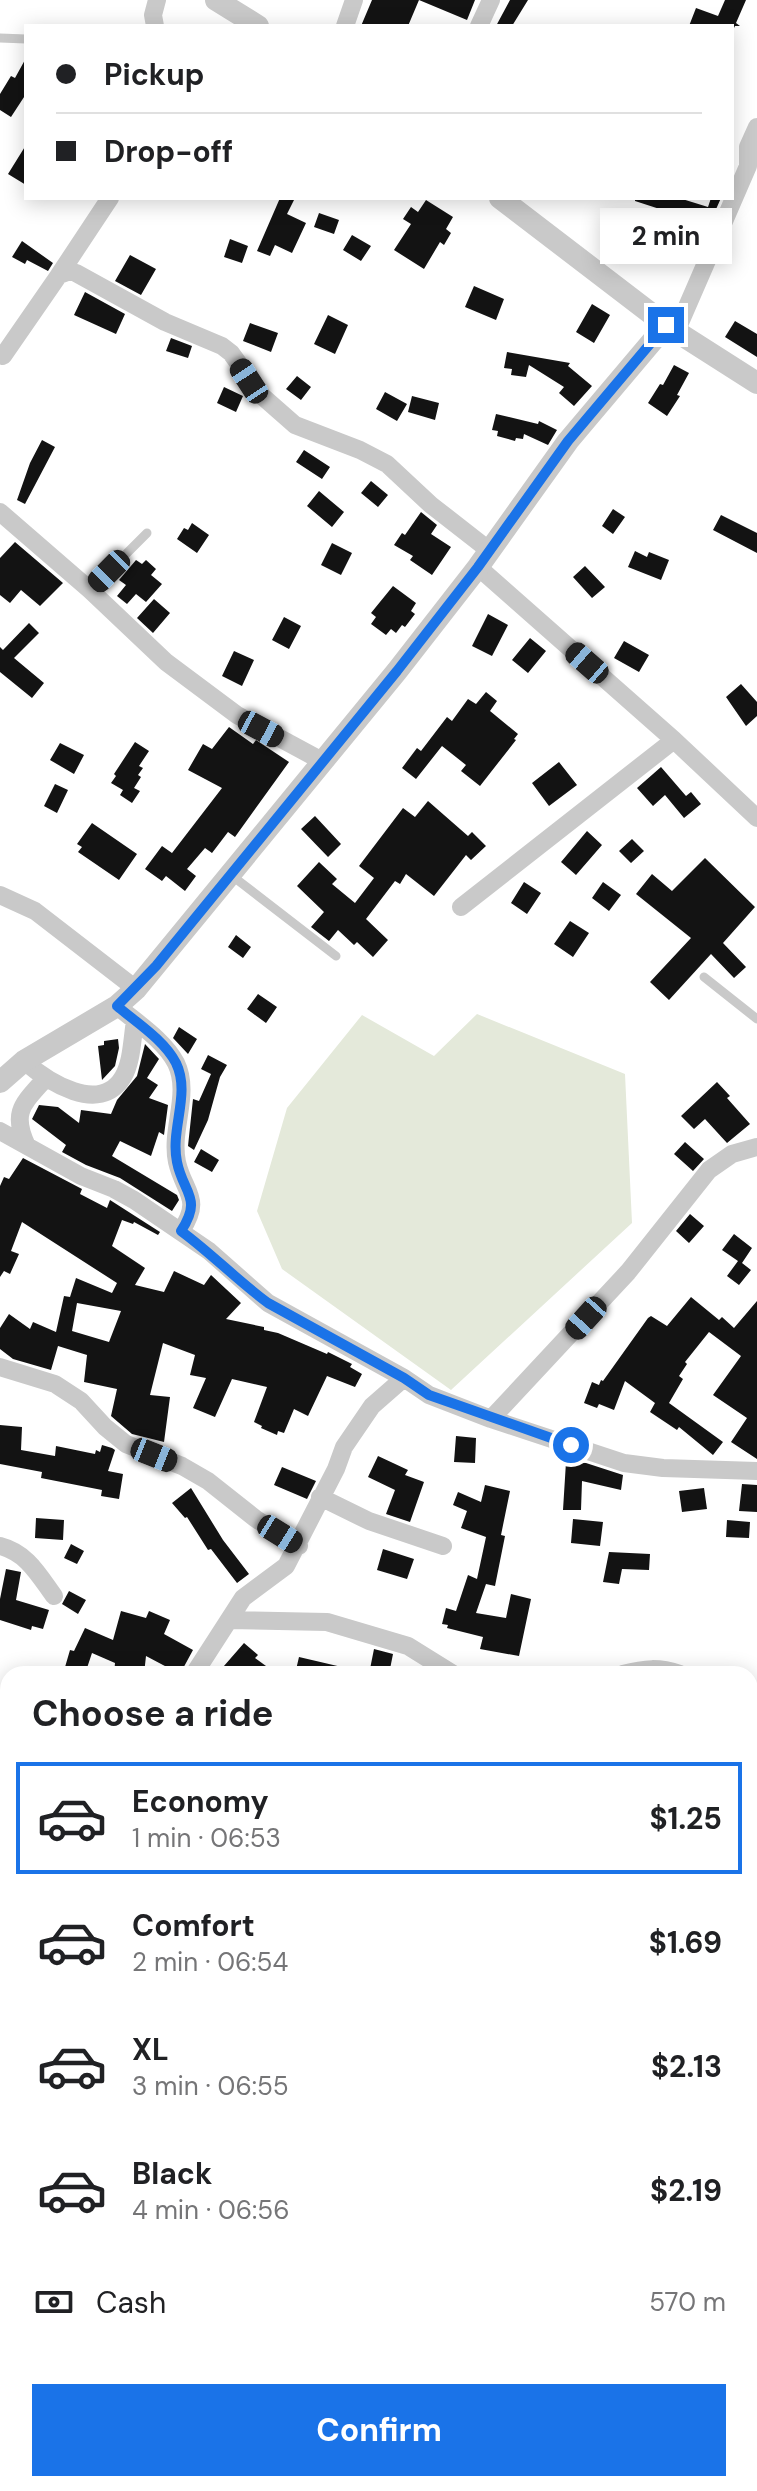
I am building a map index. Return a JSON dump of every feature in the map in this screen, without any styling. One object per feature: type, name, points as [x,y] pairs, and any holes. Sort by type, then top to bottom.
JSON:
[{"type":"street","points":[[155,24],[153,15],[157,0]]},
{"type":"street","points":[[216,0],[255,24]]},
{"type":"street","points":[[346,24],[354,0]]},
{"type":"street","points":[[480,24],[491,0]]},
{"type":"street","points":[[734,195],[748,166],[748,147],[757,127]]},
{"type":"street","points":[[1,356],[109,200]]},
{"type":"street","points":[[503,200],[671,328],[757,383]]},
{"type":"street","points":[[0,1082],[24,1061],[117,1006],[136,989],[231,875],[484,559],[568,441],[671,328],[732,200]]},
{"type":"street","points":[[59,275],[70,271],[76,273],[165,322],[222,346],[231,353],[262,396],[295,425],[387,464],[757,818]]},
{"type":"street","points":[[0,512],[90,590],[166,662],[206,693],[237,715],[322,761]]},
{"type":"street","points":[[461,907],[674,740]]},
{"type":"street","points":[[0,895],[35,911],[136,989]]},
{"type":"street","points":[[117,1006],[170,1051],[178,1067],[182,1085],[176,1161],[193,1205],[190,1218],[181,1231]]},
{"type":"street","points":[[24,1061],[45,1079],[62,1088],[79,1093],[99,1093],[112,1089],[122,1080],[128,1068],[135,1021]]},
{"type":"street","points":[[27,1146],[20,1131],[19,1114],[23,1104],[45,1079]]},
{"type":"street","points":[[0,1131],[81,1176],[134,1200],[209,1251],[268,1303],[429,1395],[624,1463],[644,1467],[757,1471]]},
{"type":"street","points":[[491,1419],[628,1272],[709,1170],[732,1154],[757,1147]]},
{"type":"street","points":[[0,1367],[55,1384],[81,1401],[126,1444],[182,1466],[208,1481],[256,1519],[299,1546]]},
{"type":"street","points":[[199,1666],[243,1598],[286,1566],[299,1546],[344,1447],[372,1406],[404,1378]]},
{"type":"street","points":[[320,1497],[369,1521],[443,1546]]},
{"type":"street","points":[[0,1546],[16,1550],[27,1559],[54,1596]]},
{"type":"street","points":[[229,1620],[327,1622],[408,1646],[440,1666]]},
{"type":"lane","points":[[0,38],[24,39]]},
{"type":"lane","points":[[90,590],[147,533]]},
{"type":"lane","points":[[231,875],[336,956]]},
{"type":"lane","points":[[704,977],[757,1019]]},
{"type":"shaded area","points":[[477,1014],[625,1074],[632,1223],[451,1390],[282,1269],[257,1211],[287,1108],[362,1015],[434,1056]]},
{"type":"building","points":[[372,0],[419,0],[409,24],[362,24]]},
{"type":"building","points":[[419,0],[475,0],[467,20]]},
{"type":"building","points":[[510,0],[528,0],[513,24],[497,24]]},
{"type":"building","points":[[725,0],[746,0],[736,23],[740,26],[690,24],[696,8],[718,16]]},
{"type":"building","points":[[24,62],[24,97],[11,117],[0,110],[0,94],[11,76],[15,78]]},
{"type":"building","points":[[24,148],[24,184],[8,174]]},
{"type":"building","points":[[279,200],[294,200],[287,214],[306,223],[292,253],[275,245],[270,256],[257,251]]},
{"type":"building","points":[[426,200],[453,217],[446,229],[451,233],[444,245],[440,242],[424,269],[394,250],[411,224],[403,219],[411,207],[418,212]]},
{"type":"building","points":[[685,200],[708,207],[710,200],[720,200],[709,225],[635,201]]},
{"type":"building","points":[[319,213],[339,220],[334,234],[314,227]]},
{"type":"building","points":[[352,235],[371,246],[361,261],[343,250]]},
{"type":"building","points":[[230,239],[248,246],[242,263],[224,257]]},
{"type":"building","points":[[22,241],[53,263],[48,271],[27,260],[25,264],[12,257]]},
{"type":"building","points":[[130,255],[156,269],[141,295],[115,281]]},
{"type":"building","points":[[474,286],[504,299],[496,320],[465,307]]},
{"type":"building","points":[[85,292],[125,314],[116,334],[74,315]]},
{"type":"building","points":[[592,304],[610,315],[594,343],[576,332]]},
{"type":"building","points":[[328,315],[348,325],[335,354],[314,344]]},
{"type":"building","points":[[735,321],[757,334],[757,357],[725,337]]},
{"type":"building","points":[[250,323],[278,333],[271,352],[243,341]]},
{"type":"building","points":[[171,338],[192,346],[188,358],[166,351]]},
{"type":"building","points":[[507,352],[570,363],[568,366],[592,386],[574,406],[559,393],[564,387],[529,365],[526,377],[511,375],[512,369],[504,368]]},
{"type":"building","points":[[674,365],[689,373],[677,395],[680,396],[667,416],[648,403]]},
{"type":"building","points":[[297,376],[311,387],[301,400],[286,389]]},
{"type":"building","points":[[224,387],[243,396],[236,412],[217,403]]},
{"type":"building","points":[[385,392],[407,404],[397,421],[376,409]]},
{"type":"building","points":[[412,396],[439,403],[435,420],[408,412]]},
{"type":"building","points":[[496,414],[538,424],[539,421],[557,430],[548,445],[524,434],[523,439],[516,438],[515,441],[497,436],[498,431],[492,430]]},
{"type":"building","points":[[42,440],[55,447],[25,504],[17,500]]},
{"type":"building","points":[[304,450],[330,467],[322,479],[296,462]]},
{"type":"building","points":[[371,481],[388,495],[378,507],[361,493]]},
{"type":"building","points":[[319,491],[344,512],[332,527],[307,506]]},
{"type":"building","points":[[613,509],[625,517],[613,534],[602,526]]},
{"type":"building","points":[[421,512],[437,525],[431,534],[451,547],[432,575],[410,560],[413,556],[394,545]]},
{"type":"building","points":[[721,515],[757,533],[757,553],[713,530]]},
{"type":"building","points":[[192,523],[209,535],[197,553],[177,539],[184,528],[188,530]]},
{"type":"building","points":[[15,542],[63,583],[40,606],[21,590],[10,603],[0,595],[0,558]]},
{"type":"building","points":[[332,543],[352,553],[341,575],[321,565]]},
{"type":"building","points":[[635,551],[647,557],[649,552],[669,560],[661,580],[628,567]]},
{"type":"building","points":[[136,560],[142,564],[146,560],[156,569],[151,575],[162,584],[146,602],[136,594],[127,604],[117,596],[126,585],[119,580]]},
{"type":"building","points":[[585,566],[605,587],[592,598],[573,577]]},
{"type":"building","points":[[393,586],[416,603],[411,611],[415,614],[405,627],[402,625],[396,633],[391,629],[386,635],[371,624],[376,617],[371,613]]},
{"type":"building","points":[[154,599],[170,613],[153,633],[137,618]]},
{"type":"building","points":[[488,614],[508,625],[492,656],[472,646]]},
{"type":"building","points":[[284,617],[301,626],[289,649],[272,640]]},
{"type":"building","points":[[29,623],[39,633],[14,658],[44,683],[32,698],[0,672],[0,647],[3,650]]},
{"type":"building","points":[[530,638],[546,651],[528,673],[512,660]]},
{"type":"building","points":[[624,641],[649,655],[639,672],[614,658]]},
{"type":"building","points":[[234,651],[254,660],[242,686],[222,676]]},
{"type":"building","points":[[741,684],[757,702],[757,716],[746,726],[726,697]]},
{"type":"building","points":[[486,692],[497,701],[490,711],[518,734],[480,786],[461,771],[466,765],[442,746],[416,779],[402,768],[417,748],[421,751],[447,717],[452,721],[468,699],[476,704]]},
{"type":"building","points":[[229,727],[253,744],[256,740],[289,762],[235,837],[228,832],[212,853],[205,848],[187,869],[196,876],[185,891],[166,876],[162,881],[145,869],[162,846],[172,853],[222,788],[188,770],[203,744],[212,749]]},
{"type":"building","points":[[135,742],[149,751],[139,766],[143,768],[138,775],[141,777],[134,788],[140,791],[132,803],[120,795],[123,790],[111,783]]},
{"type":"building","points":[[60,743],[84,755],[74,774],[50,760]]},
{"type":"building","points":[[559,762],[577,785],[549,806],[532,783]]},
{"type":"building","points":[[661,767],[686,796],[691,792],[701,804],[684,818],[665,795],[653,806],[637,788]]},
{"type":"building","points":[[55,784],[68,790],[57,813],[44,806]]},
{"type":"building","points":[[428,801],[468,836],[472,832],[486,846],[471,860],[466,855],[434,896],[406,874],[400,884],[395,881],[366,919],[388,940],[373,957],[338,930],[329,941],[311,927],[324,912],[297,886],[319,862],[337,879],[332,884],[355,903],[374,878],[359,866],[403,808],[415,817]]},
{"type":"building","points":[[315,816],[341,844],[328,857],[301,829]]},
{"type":"building","points":[[92,823],[137,854],[119,880],[78,852],[82,847],[77,844]]},
{"type":"building","points":[[587,831],[602,845],[576,875],[561,862]]},
{"type":"building","points":[[632,839],[644,851],[631,863],[619,851]]},
{"type":"building","points":[[705,858],[755,907],[723,943],[746,967],[734,978],[711,954],[669,1000],[650,982],[691,938],[636,894],[652,874],[672,891]]},
{"type":"building","points":[[524,882],[541,893],[527,914],[511,903]]},
{"type":"building","points":[[603,882],[621,895],[609,911],[592,898]]},
{"type":"building","points":[[570,921],[589,933],[573,957],[554,944]]},
{"type":"building","points":[[236,935],[251,947],[243,958],[228,947]]},
{"type":"building","points":[[258,994],[277,1007],[266,1023],[247,1009]]},
{"type":"building","points":[[179,1027],[197,1039],[188,1054],[173,1038]]},
{"type":"building","points":[[118,1039],[115,1066],[102,1080],[98,1046],[104,1045],[104,1041]]},
{"type":"building","points":[[145,1044],[159,1059],[147,1078],[158,1085],[149,1098],[168,1105],[164,1135],[159,1132],[151,1156],[120,1141],[112,1156],[177,1195],[179,1200],[172,1211],[120,1178],[62,1152],[66,1145],[32,1119],[39,1105],[58,1107],[79,1123],[81,1110],[111,1114],[117,1100],[137,1076]]},
{"type":"building","points":[[208,1055],[227,1065],[194,1150],[188,1146],[193,1099],[199,1101],[211,1074],[201,1069]]},
{"type":"building","points":[[717,1082],[750,1124],[727,1143],[705,1119],[694,1129],[681,1116]]},
{"type":"building","points":[[685,1142],[704,1159],[693,1171],[674,1154]]},
{"type":"building","points":[[201,1149],[219,1160],[212,1172],[194,1162]]},
{"type":"building","points":[[23,1158],[82,1189],[80,1194],[107,1208],[110,1200],[160,1232],[158,1235],[134,1222],[122,1220],[112,1246],[145,1268],[135,1285],[164,1292],[174,1271],[204,1285],[211,1275],[241,1303],[226,1319],[264,1327],[264,1330],[328,1352],[352,1364],[350,1367],[362,1374],[355,1387],[327,1376],[308,1416],[294,1409],[284,1433],[278,1431],[277,1435],[254,1422],[267,1387],[232,1379],[215,1417],[193,1408],[206,1378],[190,1375],[195,1355],[163,1343],[150,1395],[170,1397],[164,1442],[132,1434],[111,1416],[117,1389],[84,1382],[87,1355],[58,1346],[51,1370],[13,1359],[0,1349],[0,1328],[9,1314],[30,1329],[33,1322],[56,1332],[64,1296],[70,1297],[76,1278],[112,1293],[117,1283],[22,1222],[11,1251],[19,1254],[10,1274],[4,1271],[0,1277],[0,1186],[4,1177],[9,1179]],"holes":[[[77,1303],[121,1311],[109,1342],[72,1331]]]},
{"type":"building","points":[[690,1214],[704,1226],[689,1243],[676,1231]]},
{"type":"building","points":[[734,1234],[752,1248],[742,1263],[751,1270],[739,1285],[727,1276],[738,1261],[722,1250]]},
{"type":"building","points":[[691,1297],[734,1328],[757,1301],[757,1459],[731,1442],[747,1418],[713,1395],[741,1356],[709,1332],[685,1362],[687,1364],[679,1376],[683,1379],[669,1403],[723,1442],[713,1455],[679,1427],[677,1430],[650,1412],[655,1403],[625,1381],[614,1410],[599,1404],[597,1408],[584,1403],[592,1382],[599,1385],[603,1381],[648,1318],[651,1316],[667,1326]]},
{"type":"building","points":[[0,1425],[22,1427],[21,1450],[55,1456],[56,1446],[95,1454],[96,1450],[100,1452],[102,1445],[112,1448],[115,1450],[108,1471],[123,1474],[119,1499],[101,1496],[102,1490],[41,1478],[42,1472],[0,1464]]},
{"type":"building","points":[[456,1436],[476,1438],[475,1463],[454,1462]]},
{"type":"building","points":[[378,1456],[408,1470],[405,1475],[424,1482],[410,1522],[386,1514],[395,1490],[368,1477]]},
{"type":"building","points":[[566,1462],[586,1463],[623,1475],[621,1490],[582,1481],[581,1510],[563,1510]]},
{"type":"building","points":[[282,1467],[316,1481],[307,1499],[274,1485]]},
{"type":"building","points":[[742,1484],[757,1485],[757,1512],[739,1511]]},
{"type":"building","points":[[485,1485],[510,1491],[495,1586],[486,1584],[476,1613],[506,1618],[511,1594],[531,1599],[519,1656],[480,1649],[483,1637],[442,1624],[446,1608],[456,1611],[468,1575],[477,1579],[486,1537],[461,1528],[467,1511],[453,1505],[458,1492],[481,1502]]},
{"type":"building","points":[[191,1488],[223,1540],[249,1574],[237,1583],[211,1549],[208,1550],[187,1517],[172,1503]]},
{"type":"building","points":[[704,1488],[707,1509],[682,1512],[679,1491]]},
{"type":"building","points":[[36,1518],[64,1520],[63,1540],[35,1538]]},
{"type":"building","points":[[573,1519],[603,1522],[600,1546],[571,1543]]},
{"type":"building","points":[[727,1520],[750,1522],[749,1538],[726,1537]]},
{"type":"building","points":[[71,1544],[84,1551],[77,1564],[64,1558]]},
{"type":"building","points":[[383,1549],[414,1559],[407,1579],[377,1570]]},
{"type":"building","points":[[609,1552],[650,1554],[649,1570],[622,1569],[619,1584],[603,1582]]},
{"type":"building","points":[[6,1569],[21,1572],[16,1600],[49,1610],[43,1629],[32,1626],[31,1630],[0,1620],[0,1599]]},
{"type":"building","points":[[69,1591],[86,1600],[78,1614],[62,1604]]},
{"type":"building","points":[[121,1611],[146,1618],[149,1611],[170,1620],[164,1634],[193,1650],[184,1666],[165,1666],[146,1656],[145,1666],[115,1666],[115,1663],[92,1653],[88,1666],[65,1666],[70,1650],[74,1651],[85,1628],[113,1640]]},
{"type":"building","points":[[244,1643],[258,1655],[255,1658],[266,1666],[224,1666]]},
{"type":"building","points":[[374,1649],[393,1654],[391,1666],[371,1666]]},
{"type":"building","points":[[299,1657],[337,1666],[297,1666]]},
{"type":"route","points":[[571,1445],[429,1395],[268,1303],[209,1251],[181,1231],[190,1218],[193,1205],[176,1161],[182,1085],[178,1067],[170,1051],[117,1006],[156,966],[397,671],[478,567],[568,441],[666,325]]}]
